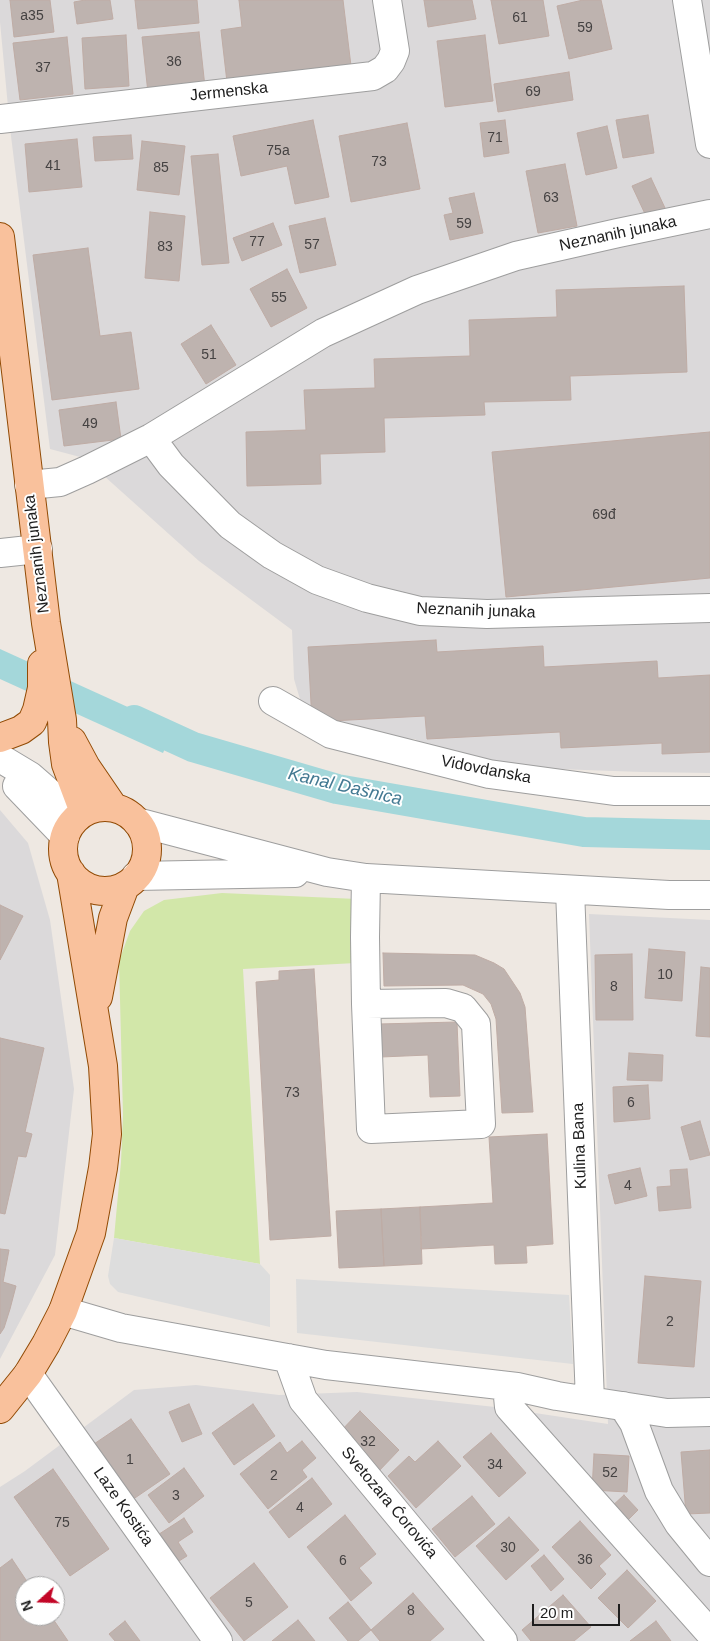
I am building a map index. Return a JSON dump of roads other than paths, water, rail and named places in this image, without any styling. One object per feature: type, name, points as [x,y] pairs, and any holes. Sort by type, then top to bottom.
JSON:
[{"type":"main road","name":"Neznanih junaka","points":[[0,237],[46,623],[42,644],[42,688],[50,715]]},
{"type":"main road","points":[[0,738],[21,730],[32,722],[50,715]]},
{"type":"main road","points":[[50,715],[114,808]]},
{"type":"main road","points":[[50,715],[63,742],[76,822]]},
{"type":"main road","points":[[95,1014],[113,918],[131,881],[144,864],[147,849],[144,835],[137,822],[126,813],[114,808],[99,807],[76,822],[63,849],[65,862],[71,873],[82,884],[96,890],[111,890],[131,881]]},
{"type":"main road","points":[[0,1409],[28,1374],[63,1311],[91,1233],[108,1134],[103,1066],[71,873]]},
{"type":"street","name":"Jermenska","points":[[0,118],[373,76],[386,69],[395,51],[387,0]]},
{"type":"street","points":[[686,0],[710,144]]},
{"type":"street","name":"Neznanih junaka","points":[[29,485],[60,482],[150,438],[323,333],[417,290],[516,256],[710,214]]},
{"type":"street","name":"Neznanih junaka","points":[[150,438],[171,465],[230,525],[272,555],[317,580],[367,598],[420,611],[487,614],[710,608]]},
{"type":"street","points":[[0,553],[38,549]]},
{"type":"street","name":"Vidovdanska","points":[[273,702],[331,734],[489,774],[614,791],[710,791]]},
{"type":"street","points":[[0,758],[30,776],[76,822]]},
{"type":"street","points":[[0,769],[76,822]]},
{"type":"street","points":[[137,822],[327,872],[366,878],[669,895],[710,895]]},
{"type":"street","points":[[131,881],[327,872]]},
{"type":"street","points":[[366,878],[366,1004],[371,1129],[481,1124],[476,1024],[463,1008],[446,1003],[366,1004]]},
{"type":"street","name":"Kulina Bana","points":[[570,890],[590,1401]]},
{"type":"street","points":[[63,1311],[121,1328],[326,1365],[507,1386],[667,1413],[710,1412]]},
{"type":"street","name":"Svetozara Ćorovića","points":[[288,1358],[303,1400],[503,1641]]},
{"type":"street","name":"Laze Kostića","points":[[28,1374],[218,1641]]},
{"type":"street","points":[[507,1386],[510,1407],[710,1632]]},
{"type":"street","points":[[623,1406],[634,1423],[659,1491],[679,1524],[710,1562]]},
{"type":"water","points":[[0,649],[174,728],[163,753],[0,679]]},
{"type":"waterway","name":"Kanal Dašnica","points":[[134,720],[193,747],[337,789],[584,832],[710,835]]}]
